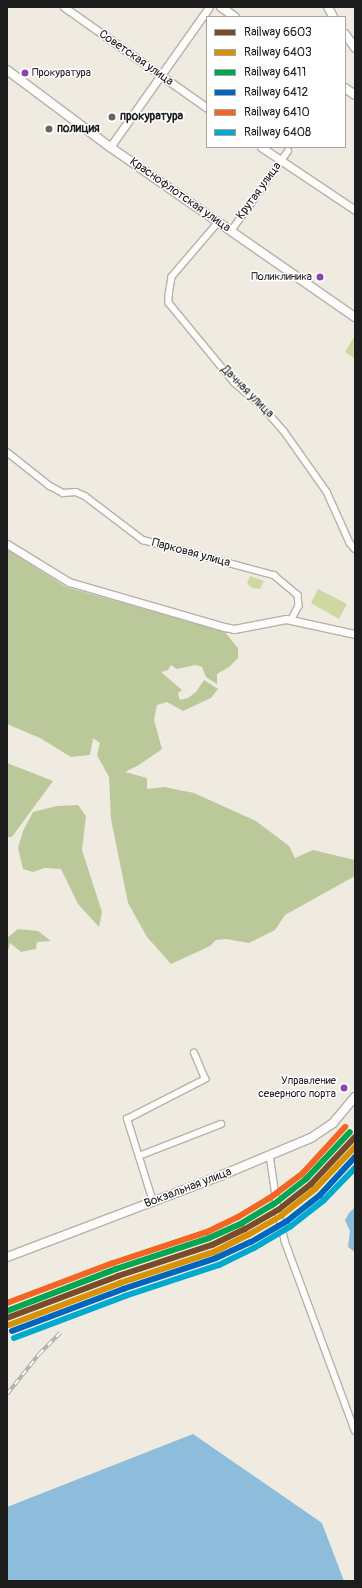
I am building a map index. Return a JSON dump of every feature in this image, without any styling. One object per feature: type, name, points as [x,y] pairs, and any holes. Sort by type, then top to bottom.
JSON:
[{"type":"main road","points":[[221,7],[234,16]]},
{"type":"main road","points":[[328,7],[332,16]]},
{"type":"main road","points":[[346,35],[355,48]]},
{"type":"main road","name":"Краснофлотская улица","points":[[7,70],[110,147],[355,316]]},
{"type":"main road","points":[[346,89],[355,95]]},
{"type":"main road","name":"Вокзальная улица","points":[[7,1257],[154,1202],[322,1133],[355,1097]]},
{"type":"street","name":"Советская улица","points":[[64,7],[206,107]]},
{"type":"street","points":[[110,147],[209,7]]},
{"type":"street","points":[[263,148],[355,210]]},
{"type":"street","name":"Крутая улица","points":[[230,231],[288,151]]},
{"type":"street","name":"Дачная улица","points":[[218,222],[172,277],[169,303],[235,383],[263,407],[284,431],[327,492],[350,543],[355,549]]},
{"type":"street","name":"Парковая улица","points":[[7,452],[50,486],[63,493],[76,492],[85,496],[143,540],[274,575],[298,595],[299,606],[292,619]]},
{"type":"street","points":[[7,544],[69,582],[224,627],[234,628],[286,618],[355,634]]},
{"type":"street","points":[[154,1202],[128,1119],[205,1079],[194,1053]]},
{"type":"street","points":[[139,1156],[221,1124]]},
{"type":"street","points":[[270,1155],[278,1210],[285,1241],[355,1430]]},
{"type":"green space","points":[[354,337],[355,338],[355,359],[345,352]]},
{"type":"green space","points":[[7,549],[66,587],[224,631],[238,648],[238,658],[229,667],[217,674],[217,684],[206,677],[202,667],[196,665],[177,669],[171,665],[168,670],[161,672],[182,690],[178,693],[180,700],[188,698],[196,692],[204,680],[218,689],[211,698],[183,711],[167,702],[157,705],[154,720],[162,749],[139,765],[125,772],[147,778],[147,789],[164,787],[194,793],[256,821],[289,846],[295,858],[313,850],[355,860],[355,876],[285,915],[275,930],[249,943],[226,939],[216,940],[210,946],[171,964],[147,937],[128,903],[111,819],[109,777],[97,755],[100,743],[93,738],[90,755],[71,757],[40,738],[7,724]]},
{"type":"green space","points":[[250,576],[264,581],[260,589],[253,588],[247,584]]},
{"type":"green space","points":[[318,589],[347,604],[339,619],[311,603]]},
{"type":"green space","points":[[7,763],[53,781],[12,837],[7,837]]},
{"type":"green space","points":[[78,805],[86,816],[82,850],[102,912],[99,927],[78,904],[61,869],[45,868],[33,872],[23,869],[18,848],[23,831],[33,812],[57,806]]},
{"type":"green space","points":[[18,929],[38,931],[51,941],[37,942],[36,949],[21,952],[10,943],[7,954],[7,938]]},
{"type":"water","points":[[355,1207],[355,1252],[348,1247],[350,1231],[345,1220]]},
{"type":"water","points":[[193,1434],[322,1523],[344,1581],[7,1581],[7,1507]]},
{"type":"pier","points":[[321,1520],[324,1522],[346,1581],[345,1581]]},
{"type":"railway","points":[[7,1394],[39,1354],[60,1333]]},
{"type":"rail line","name":"6410","points":[[7,1303],[113,1263],[207,1232],[238,1217],[270,1198],[302,1174],[345,1127]]},
{"type":"rail line","name":"6411","points":[[7,1311],[116,1269],[209,1238],[242,1223],[274,1204],[306,1179],[350,1132]]},
{"type":"rail line","name":"6603","points":[[7,1318],[118,1276],[212,1245],[245,1229],[278,1210],[311,1184],[355,1137]]},
{"type":"rail line","name":"6403","points":[[9,1325],[120,1283],[214,1252],[248,1235],[282,1215],[315,1189],[355,1147]]},
{"type":"rail line","name":"6412","points":[[12,1331],[123,1289],[216,1258],[251,1242],[287,1221],[320,1195],[355,1157]]},
{"type":"rail line","name":"6408","points":[[14,1338],[125,1296],[219,1265],[254,1248],[291,1226],[324,1200],[355,1168]]},
{"type":"place","name":"Прокуратура","points":[[25,73]]},
{"type":"place","name":"прокуратура","points":[[112,117]]},
{"type":"place","name":"полиция","points":[[49,129]]},
{"type":"place","name":"Поликлиника","points":[[320,277]]},
{"type":"place","name":"Управление северного порта","points":[[344,1088]]}]
